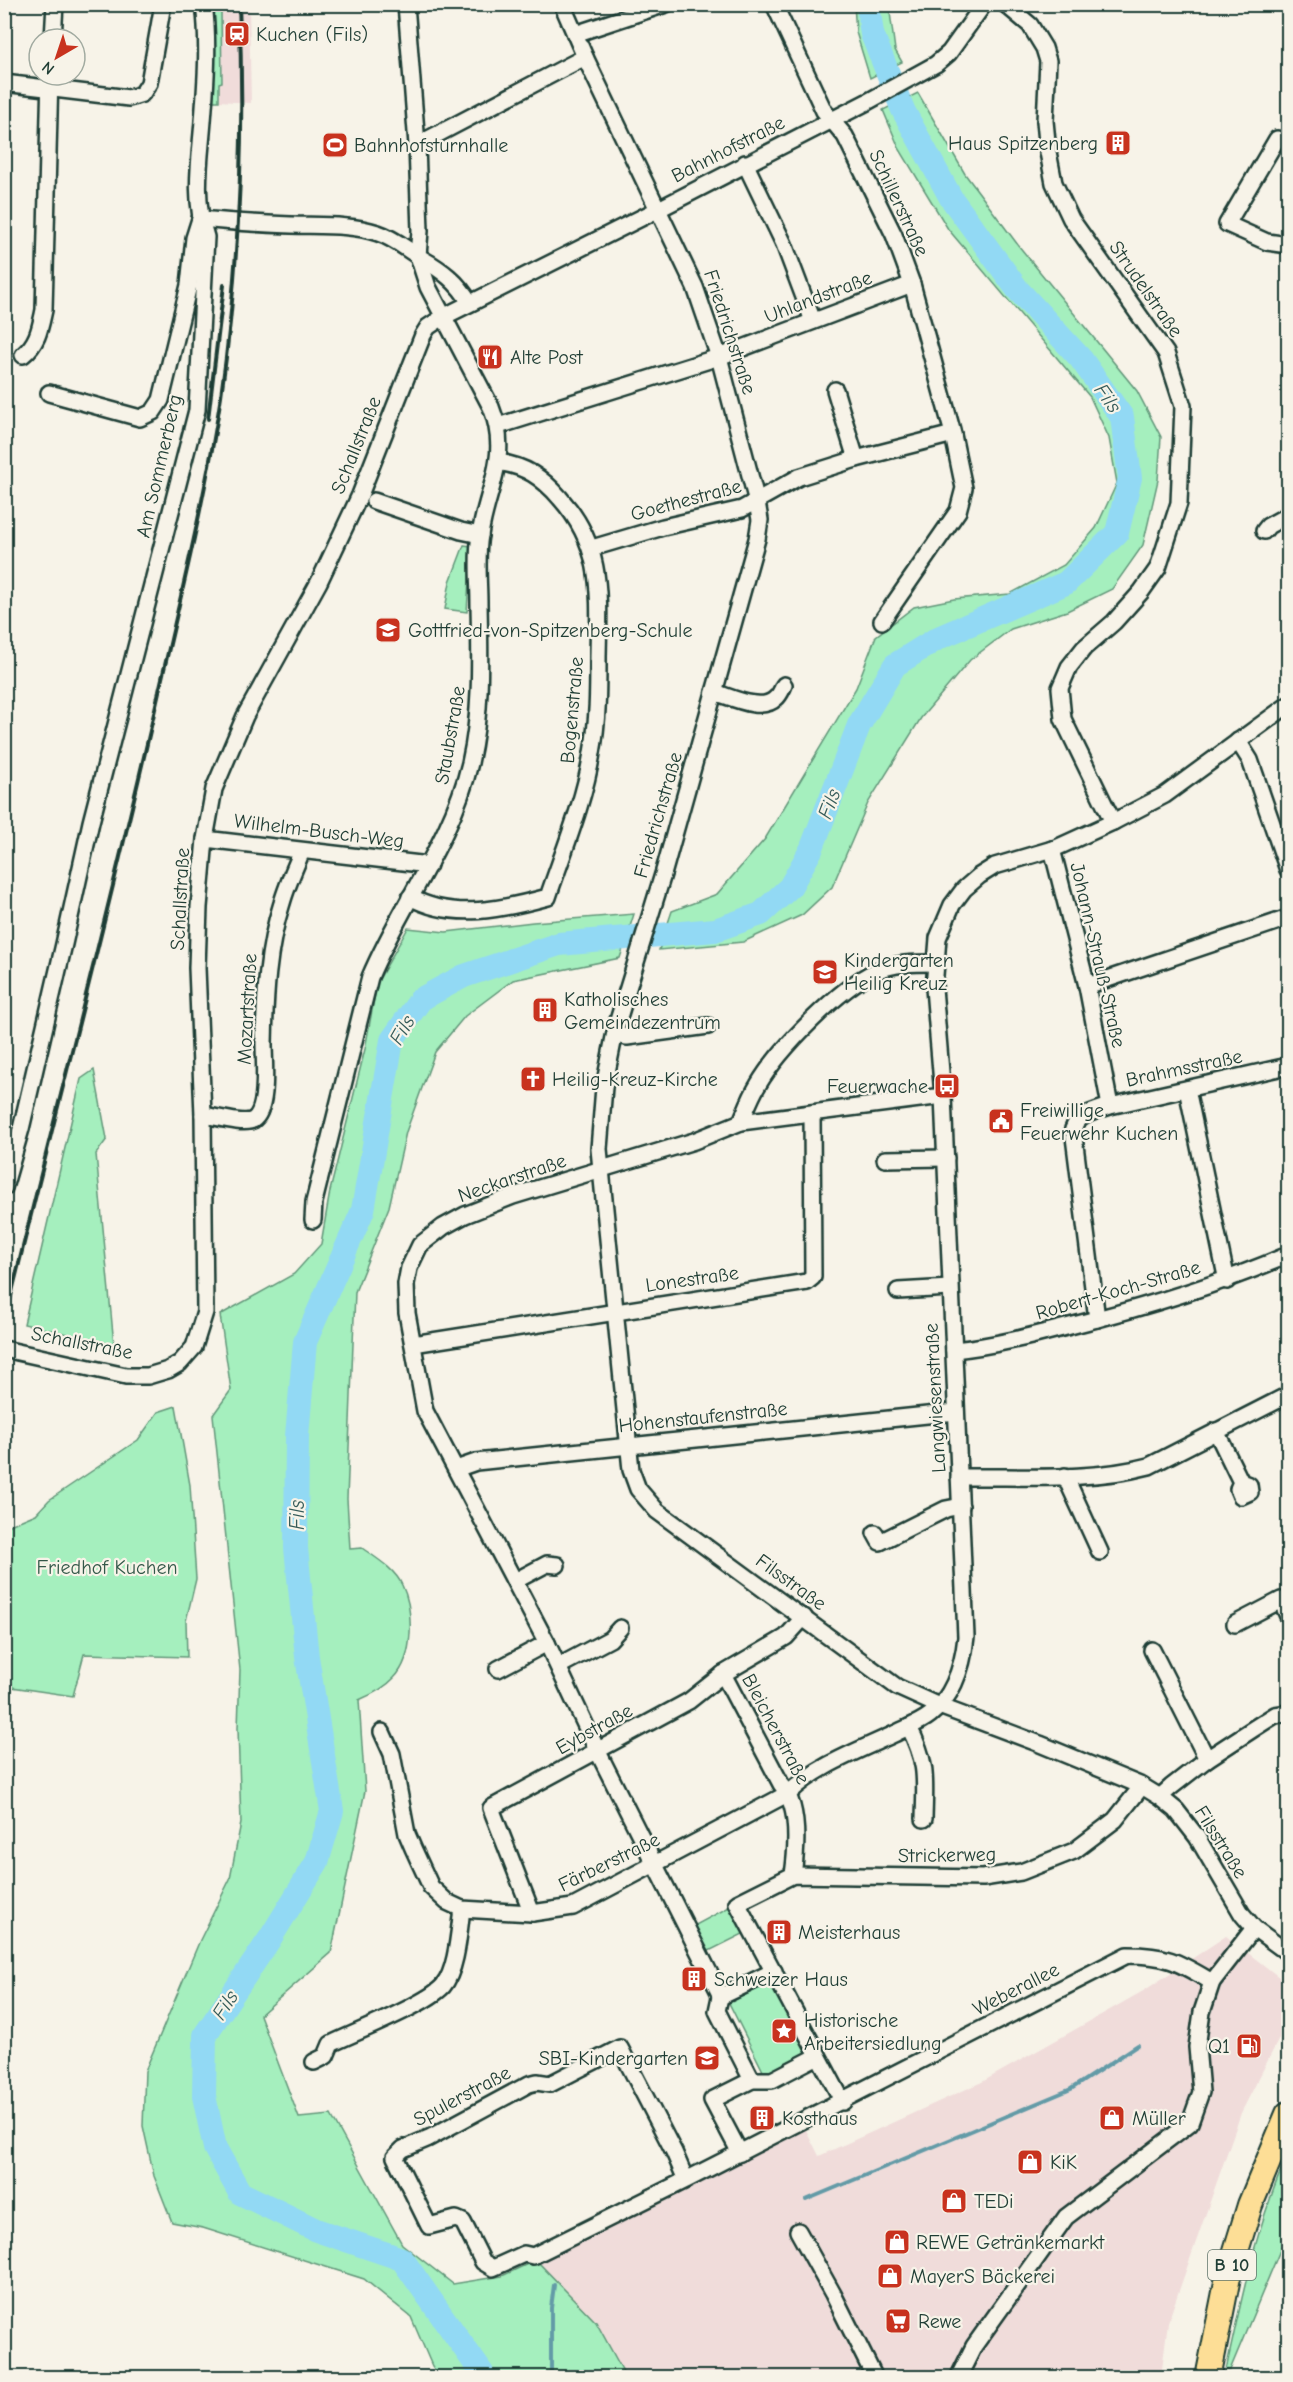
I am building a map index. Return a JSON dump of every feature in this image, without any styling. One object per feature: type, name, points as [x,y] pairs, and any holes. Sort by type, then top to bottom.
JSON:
[{"type":"main road","name":"B 10","points":[[1208,2378],[1228,2277],[1250,2205],[1288,2114]]},
{"type":"street","points":[[54,27],[55,4]]},
{"type":"street","points":[[74,87],[129,98],[142,94],[149,83],[163,4]]},
{"type":"street","name":"Am Sommerberg","points":[[4,1188],[21,1129],[91,822],[197,410],[206,237],[200,219],[197,177],[206,76],[204,4]]},
{"type":"street","points":[[406,4],[417,145],[420,231],[418,256],[428,287],[443,317]]},
{"type":"street","name":"Friedrichstraße","points":[[562,4],[574,34],[695,287],[719,357],[760,520],[757,539],[650,915]]},
{"type":"street","points":[[574,34],[666,4]]},
{"type":"street","name":"Schillerstraße","points":[[774,4],[824,111],[845,136],[894,235],[912,284],[953,434],[964,488],[958,511],[882,621]]},
{"type":"street","name":"Bahnhofstraße","points":[[443,317],[919,74],[949,53],[984,4]]},
{"type":"street","name":"Strudelstraße","points":[[1005,4],[1030,25],[1044,48],[1048,61],[1045,121],[1054,183],[1071,219],[1166,353],[1183,406],[1179,503],[1158,568],[1114,622],[1084,648],[1069,667],[1060,688],[1063,719],[1113,822]]},
{"type":"street","points":[[417,145],[585,57]]},
{"type":"street","points":[[4,83],[27,82]]},
{"type":"street","points":[[24,355],[32,348],[39,335],[44,310],[49,87]]},
{"type":"street","points":[[1277,139],[1227,224],[1267,242],[1288,245]]},
{"type":"street","points":[[745,163],[784,244],[813,321]]},
{"type":"street","points":[[200,219],[351,227],[377,232],[401,243],[446,273],[462,290],[470,303]]},
{"type":"street","name":"Am Sommerberg","points":[[49,393],[140,418],[153,412],[161,400],[189,285],[194,238],[200,219]]},
{"type":"street","name":"Uhlandstraße","points":[[498,426],[719,357],[912,284]]},
{"type":"street","name":"Staubstraße","points":[[313,1220],[314,1202],[370,977],[382,949],[429,865],[459,799],[470,762],[477,722],[481,686],[478,556],[480,535],[498,462],[498,426],[491,407],[443,317]]},
{"type":"street","name":"Schallstraße","points":[[9,1350],[126,1376],[148,1376],[168,1370],[186,1357],[194,1347],[205,1312],[203,1115],[198,968],[199,908],[205,839],[214,789],[245,716],[324,573],[360,495],[423,335],[428,327],[443,317]]},
{"type":"street","points":[[835,390],[856,459]]},
{"type":"street","name":"Goethestraße","points":[[592,548],[663,527],[742,509],[799,477],[856,459],[953,434]]},
{"type":"street","name":"Bogenstraße","points":[[410,897],[425,905],[468,912],[501,910],[548,897],[581,799],[592,753],[597,709],[599,588],[592,548],[570,509],[547,483],[524,468],[498,462]]},
{"type":"street","points":[[374,501],[461,531],[480,535]]},
{"type":"street","points":[[1264,531],[1268,526],[1288,515]]},
{"type":"street","points":[[714,692],[754,704],[776,699],[784,685]]},
{"type":"street","name":"Langwiesenstraße","points":[[939,1706],[958,1677],[965,1647],[965,1592],[943,1096],[935,1014],[935,963],[938,938],[952,905],[964,889],[995,866],[1052,849],[1113,822],[1165,795],[1288,705]]},
{"type":"street","points":[[1238,741],[1250,760],[1288,870]]},
{"type":"street","name":"Wilhelm-Busch-Weg","points":[[205,839],[429,865]]},
{"type":"street","name":"Johann-Strauß-Straße","points":[[1052,849],[1087,986],[1110,1106]]},
{"type":"street","name":"Mozartstraße","points":[[203,1115],[246,1122],[253,1120],[261,1110],[264,1088],[265,995],[272,942],[282,902],[302,851]]},
{"type":"street","name":"Filsstraße","points":[[650,915],[635,960],[615,1035],[602,1108],[599,1149],[628,1446],[631,1470],[638,1489],[646,1501],[675,1524],[897,1687],[939,1706],[1142,1786],[1160,1797],[1176,1810],[1197,1837],[1234,1903],[1254,1928],[1288,1953]]},
{"type":"street","points":[[1087,986],[1288,918]]},
{"type":"street","points":[[741,1122],[758,1084],[782,1051],[836,998],[877,971],[911,964],[935,963]]},
{"type":"street","points":[[615,1035],[627,1037],[708,1026]]},
{"type":"street","name":"Brahmsstraße","points":[[1097,1319],[1073,1129],[1076,1122],[1086,1114],[1110,1106],[1288,1066]]},
{"type":"street","points":[[1187,1089],[1227,1281]]},
{"type":"street","name":"Neckarstraße","points":[[752,2080],[717,2011],[720,1997],[598,1752],[559,1666],[424,1411],[407,1313],[406,1284],[413,1257],[420,1245],[443,1227],[465,1215],[513,1196],[694,1141],[741,1122],[943,1096]]},
{"type":"street","name":"Lonestraße","points":[[413,1344],[615,1311],[800,1285],[813,1277],[812,1113]]},
{"type":"street","points":[[885,1159],[946,1158]]},
{"type":"street","name":"Robert-Koch-Straße","points":[[954,1350],[1020,1339],[1097,1319],[1227,1281],[1288,1255]]},
{"type":"street","points":[[898,1291],[950,1288]]},
{"type":"street","points":[[959,1477],[1122,1473],[1149,1466],[1288,1395]]},
{"type":"street","name":"Hohenstaufenstraße","points":[[456,1469],[476,1462],[956,1412]]},
{"type":"street","points":[[1216,1431],[1241,1482]]},
{"type":"street","points":[[1065,1476],[1100,1552]]},
{"type":"street","points":[[875,1533],[880,1542],[946,1509],[961,1506]]},
{"type":"street","points":[[515,1581],[547,1564],[557,1565]]},
{"type":"street","points":[[1235,1624],[1281,1600],[1288,1616]]},
{"type":"street","name":"Eybstraße","points":[[532,1913],[491,1808],[689,1701],[723,1674],[786,1637],[804,1617]]},
{"type":"street","points":[[559,1666],[610,1639],[620,1628]]},
{"type":"street","points":[[498,1669],[547,1643]]},
{"type":"street","points":[[1152,1650],[1207,1759]]},
{"type":"street","name":"Bleicherstraße","points":[[723,1674],[781,1784],[789,1793],[794,1819],[796,1852],[793,1875]]},
{"type":"street","name":"Färberstraße","points":[[382,1732],[392,1754],[407,1834],[431,1887],[447,1902],[462,1909],[532,1913],[573,1907],[789,1793],[816,1771],[909,1727],[932,1714],[939,1706]]},
{"type":"street","points":[[1160,1797],[1207,1759],[1275,1715],[1288,1713]]},
{"type":"street","points":[[909,1727],[918,1745],[925,1768],[924,1819]]},
{"type":"street","name":"Strickerweg","points":[[793,1875],[983,1878],[1021,1872],[1074,1851],[1087,1842],[1114,1820],[1142,1786]]},
{"type":"street","points":[[793,1875],[737,1903],[843,2102]]},
{"type":"street","points":[[314,2062],[326,2056],[331,2044],[423,2000],[443,1986],[453,1963],[462,1909]]},
{"type":"street","points":[[958,2378],[974,2346],[1066,2217],[1190,2122],[1202,2092],[1197,2047],[1202,2012],[1212,1982],[1254,1928]]},
{"type":"street","name":"Weberallee","points":[[429,2226],[456,2219],[463,2222],[483,2262],[493,2268],[524,2254],[533,2256],[843,2102],[1127,1955],[1155,1955],[1171,1959],[1212,1982]]},
{"type":"street","points":[[720,1997],[774,1971]]},
{"type":"street","name":"Spulerstraße","points":[[429,2226],[395,2157],[403,2149],[429,2139],[529,2084],[537,2082],[549,2084],[620,2048],[674,2152],[686,2181]]},
{"type":"street","points":[[740,2153],[712,2100],[752,2080],[772,2080],[818,2056]]},
{"type":"street","points":[[798,2232],[833,2294],[875,2378]]},
{"type":"shaded area","points":[[220,5],[249,5],[251,103],[219,101],[219,83],[222,82]]},
{"type":"shaded area","points":[[1226,1936],[1288,1984],[1288,2021],[1241,2113],[1168,2322],[1161,2377],[626,2377],[596,2322],[536,2260],[736,2164],[804,2126],[819,2156],[982,2082],[1145,1990]]},
{"type":"green space","points":[[212,5],[220,5],[221,13],[222,82],[219,83],[219,101],[213,101],[214,17]]},
{"type":"green space","points":[[854,5],[889,5],[895,50],[902,62],[870,78],[856,32]]},
{"type":"green space","points":[[918,93],[965,174],[1018,245],[1137,391],[1161,437],[1158,480],[1143,545],[1112,589],[1067,611],[1011,629],[970,660],[921,718],[868,803],[832,887],[802,915],[743,942],[659,950],[672,911],[717,894],[765,839],[856,688],[876,636],[914,607],[954,599],[1010,594],[1064,565],[1096,528],[1117,483],[1109,438],[1090,397],[948,229],[899,148],[883,110]]},
{"type":"green space","points":[[464,545],[471,546],[467,612],[445,609],[450,582]]},
{"type":"green space","points":[[634,914],[620,958],[513,980],[465,1016],[435,1052],[406,1132],[389,1207],[355,1292],[347,1499],[350,1549],[362,1548],[385,1564],[399,1579],[409,1607],[410,1633],[401,1669],[378,1691],[359,1700],[365,1791],[331,1953],[260,2015],[299,2118],[331,2115],[402,2244],[453,2284],[502,2276],[536,2260],[596,2322],[626,2377],[440,2377],[432,2366],[411,2317],[364,2279],[203,2228],[172,2222],[154,2176],[143,2126],[145,2071],[200,1940],[230,1879],[241,1823],[238,1728],[240,1670],[213,1415],[231,1390],[220,1315],[294,1274],[321,1244],[330,1191],[365,1049],[377,983],[408,928],[446,932]]},
{"type":"green space","points":[[94,1070],[107,1139],[96,1154],[114,1345],[24,1324],[81,1079]]},
{"type":"green space","name":"Friedhof Kuchen","points":[[176,1406],[190,1485],[196,1579],[186,1621],[187,1657],[84,1654],[73,1696],[5,1686],[5,1527],[36,1514],[49,1500],[138,1440],[158,1412]]},
{"type":"green space","points":[[731,1906],[745,1933],[703,1954],[690,1928]]},
{"type":"green space","points":[[772,1982],[808,2053],[765,2075],[729,2003]]},
{"type":"green space","points":[[1288,2154],[1288,2231],[1230,2370],[1226,2370],[1244,2287],[1259,2233]]},
{"type":"waterway","name":"Fils","points":[[483,2378],[482,2373],[402,2259],[316,2230],[240,2193],[215,2148],[204,2096],[205,2035],[269,1940],[317,1862],[332,1811],[307,1657],[296,1548],[297,1436],[305,1342],[363,1210],[392,1040],[421,999],[464,976],[559,944],[715,930],[761,914],[790,887],[811,850],[859,725],[895,665],[938,638],[1066,583],[1117,533],[1130,478],[1122,417],[1081,359],[1018,290],[951,198],[903,110],[872,34],[868,4]]},
{"type":"waterway","points":[[1283,1918],[1288,1919]]},
{"type":"waterway","points":[[806,2200],[1071,2089],[1138,2045]]},
{"type":"waterway","points":[[551,2378],[551,2308],[554,2285]]},
{"type":"railway","points":[[4,1325],[142,767],[215,433],[232,299],[239,201],[241,152],[239,4]]},
{"type":"railway","points":[[208,419],[224,285]]},
{"type":"place","name":"Kuchen (Fils)","points":[[237,34]]},
{"type":"place","name":"Haus Spitzenberg","points":[[1118,143]]},
{"type":"place","name":"Bahnhofsturnhalle","points":[[335,145]]},
{"type":"place","name":"Alte Post","points":[[490,357]]},
{"type":"place","name":"Gottfried-von-Spitzenberg-Schule","points":[[388,630]]},
{"type":"place","name":"Kindergarten Heilig Kreuz","points":[[825,972]]},
{"type":"place","name":"Katholisches Gemeindezentrum","points":[[545,1010]]},
{"type":"place","name":"Heilig-Kreuz-Kirche","points":[[533,1079]]},
{"type":"place","name":"Feuerwache","points":[[947,1086]]},
{"type":"place","name":"Freiwillige Feuerwehr Kuchen","points":[[1001,1121]]},
{"type":"place","name":"Meisterhaus","points":[[779,1932]]},
{"type":"place","name":"Schweizer Haus","points":[[694,1979]]},
{"type":"place","name":"Historische Arbeitersiedlung","points":[[784,2031]]},
{"type":"place","name":"Q1","points":[[1249,2046]]},
{"type":"place","name":"SBI-Kindergarten","points":[[707,2058]]},
{"type":"place","name":"Kosthaus","points":[[762,2118]]},
{"type":"place","name":"Müller","points":[[1112,2118]]},
{"type":"place","name":"KiK","points":[[1030,2162]]},
{"type":"place","name":"TEDi","points":[[954,2201]]},
{"type":"place","name":"REWE Getränkemarkt","points":[[897,2242]]},
{"type":"place","name":"MayerS Bäckerei","points":[[890,2276]]},
{"type":"place","name":"Rewe","points":[[898,2321]]}]
